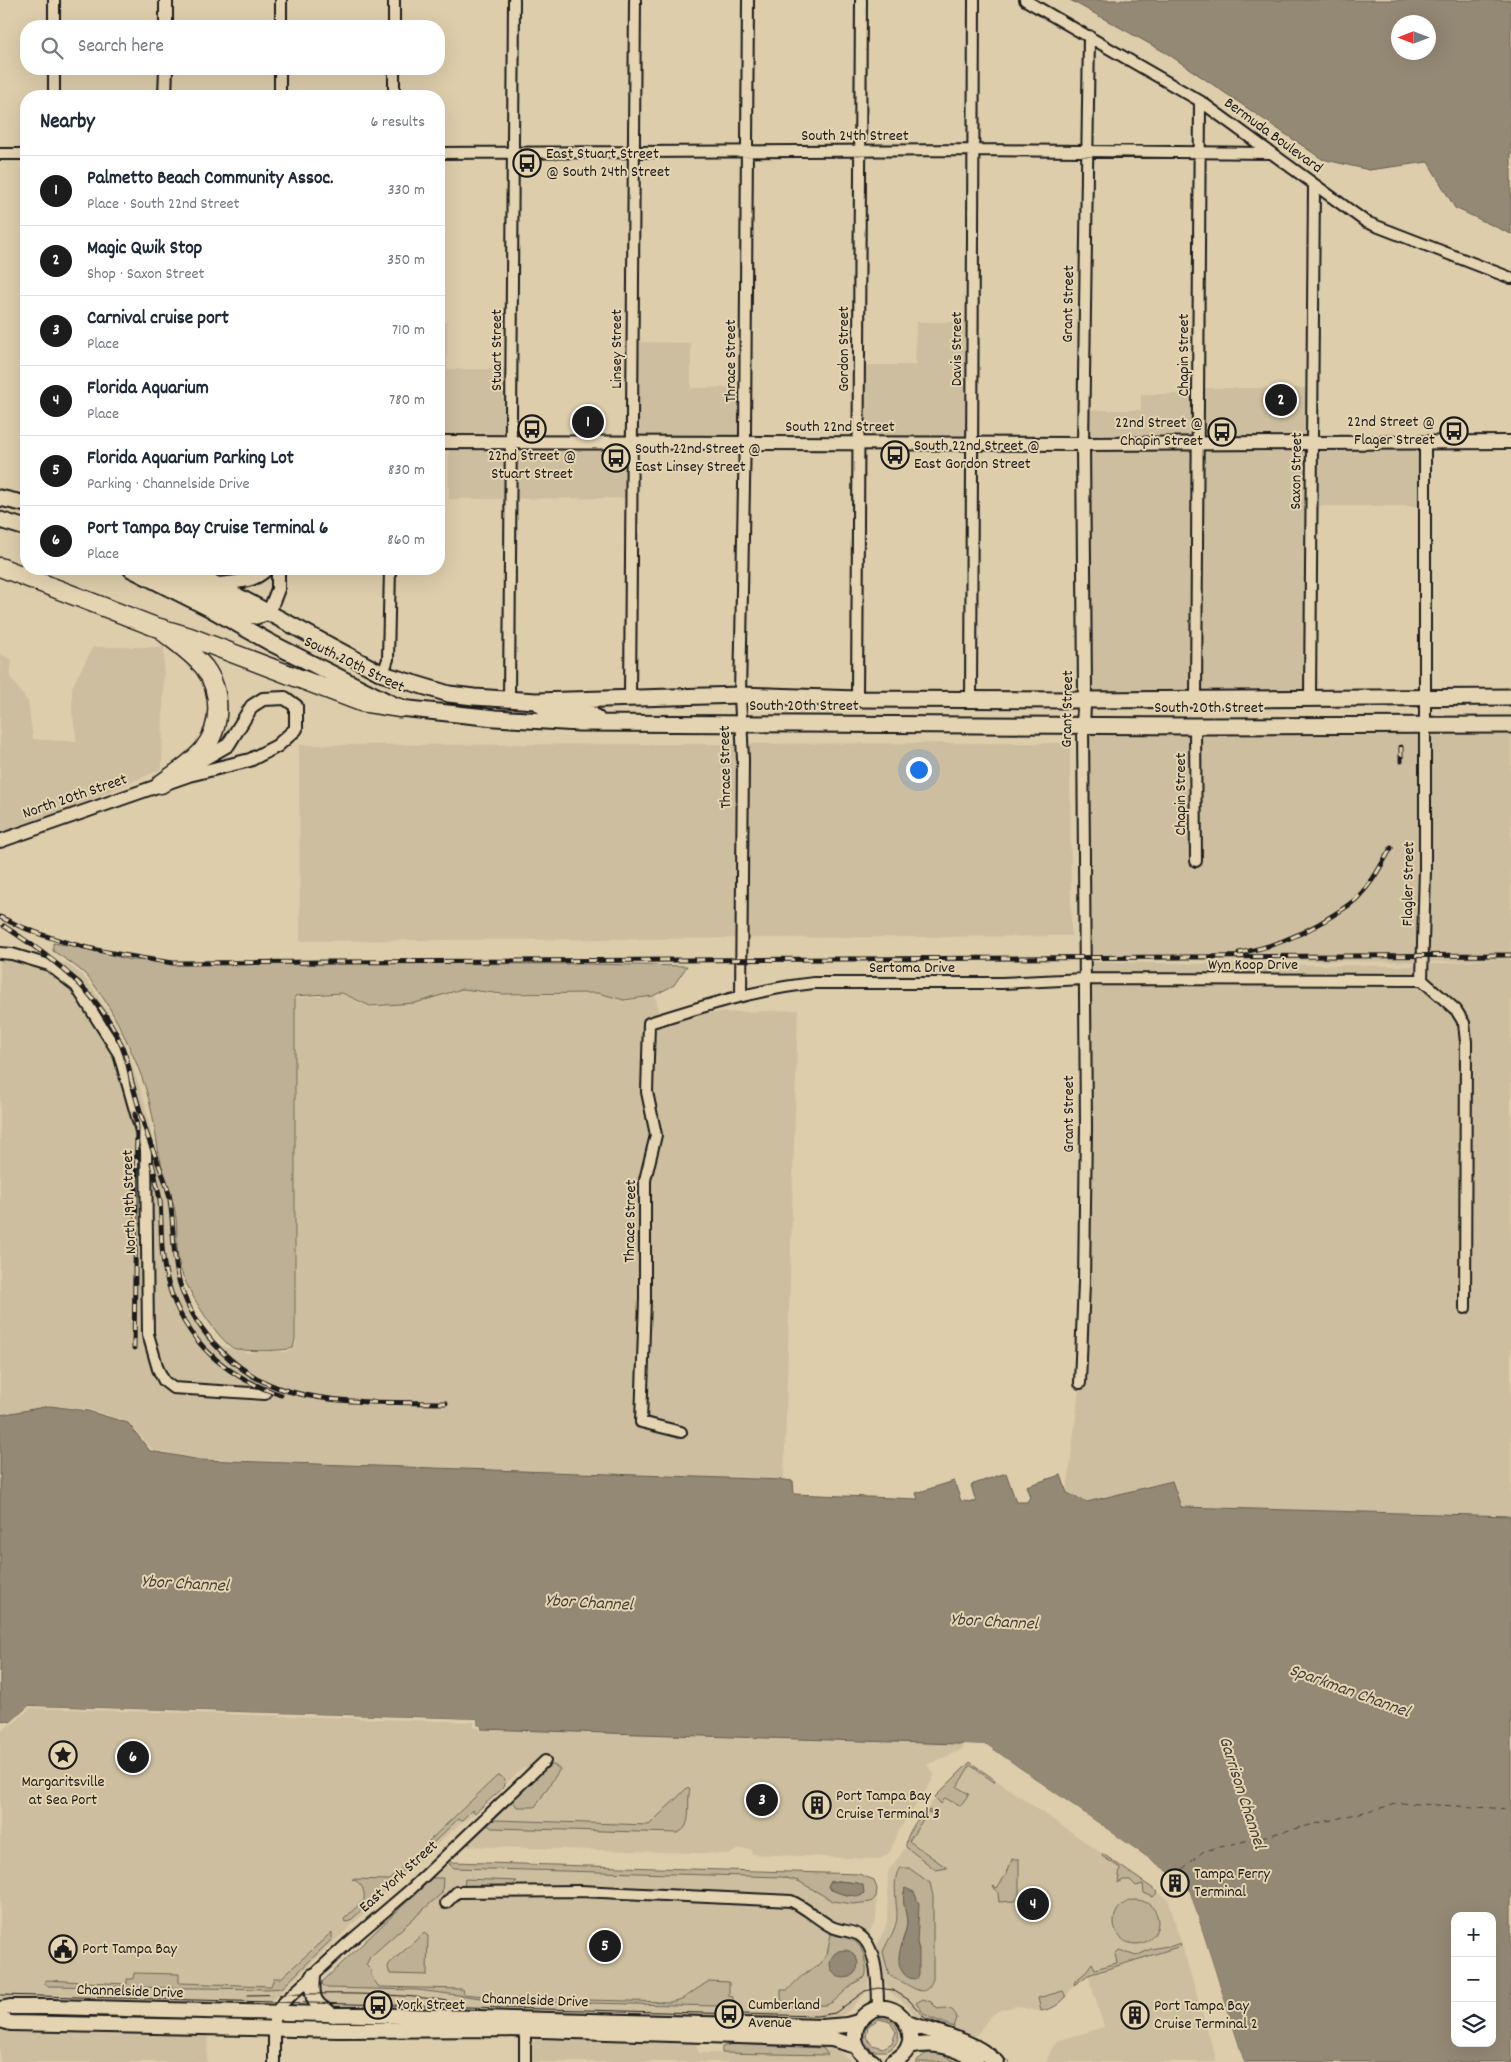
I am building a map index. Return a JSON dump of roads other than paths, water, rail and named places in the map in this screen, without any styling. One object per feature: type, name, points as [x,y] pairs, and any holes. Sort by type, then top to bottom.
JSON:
[{"type":"highway","points":[[0,567],[20,575]]},
{"type":"highway","points":[[21,575],[153,626],[190,637],[361,702],[400,708]]},
{"type":"highway","points":[[153,626],[194,656],[205,669],[214,688],[218,708],[214,727],[207,745],[193,760],[160,784]]},
{"type":"main road","points":[[0,498],[20,503]]},
{"type":"main road","points":[[0,520],[20,526]]},
{"type":"main road","name":"South 20th Street","points":[[143,575],[201,603],[276,646],[400,708],[495,718],[600,723],[1195,726],[1511,724]]},
{"type":"main road","points":[[170,575],[245,614],[256,616],[269,612]]},
{"type":"main road","name":"South 20th Street","points":[[199,575],[383,674],[449,694],[536,701],[740,695],[857,699],[1085,700],[1511,698]]},
{"type":"main road","points":[[536,701],[550,711],[581,711],[595,717],[600,723]]},
{"type":"main road","points":[[313,1976],[312,1994],[316,2003],[334,2015]]},
{"type":"main road","name":"Channelside Drive","points":[[0,2009],[18,2007],[274,2021],[374,2030],[525,2024],[822,2027],[847,2026],[858,2022]]},
{"type":"main road","points":[[873,2062],[860,2053],[855,2029],[858,2022],[870,2011],[878,2008],[885,2008],[898,2013],[907,2023],[910,2031],[908,2047],[904,2054],[892,2062]]},
{"type":"main road","name":"Channelside Drive","points":[[0,2020],[11,2023],[274,2021],[334,2015],[832,2039],[860,2053]]},
{"type":"main road","points":[[907,2023],[965,2041],[996,2062]]},
{"type":"main road","points":[[908,2047],[927,2044],[942,2045],[965,2053],[976,2062]]},
{"type":"street","points":[[54,0],[54,20]]},
{"type":"street","points":[[166,0],[166,20]]},
{"type":"street","points":[[281,0],[281,20]]},
{"type":"street","points":[[394,0],[394,20]]},
{"type":"street","name":"Stuart Street","points":[[509,699],[514,0]]},
{"type":"street","name":"Linsey Street","points":[[630,698],[634,0]]},
{"type":"street","name":"Thrace Street","points":[[680,1432],[641,1422],[645,1299],[645,1180],[656,1134],[646,1092],[649,1023],[741,995],[743,760],[740,695],[745,442],[748,0]]},
{"type":"street","name":"Gordon Street","points":[[857,699],[861,0]]},
{"type":"street","name":"Davis Street","points":[[971,699],[974,0]]},
{"type":"street","name":"Bermuda Boulevard","points":[[1025,0],[1200,101],[1366,222],[1511,278]]},
{"type":"street","name":"Grant Street","points":[[1080,1383],[1084,1274],[1084,444],[1089,36]]},
{"type":"street","points":[[54,75],[54,90]]},
{"type":"street","points":[[165,90],[166,75]]},
{"type":"street","points":[[280,75],[280,90]]},
{"type":"street","points":[[394,75],[394,90]]},
{"type":"street","name":"Chapin Street","points":[[1196,698],[1200,101]]},
{"type":"street","name":"South 24th Street","points":[[445,153],[861,150],[1271,153]]},
{"type":"street","points":[[0,154],[20,154]]},
{"type":"street","name":"Saxon Street","points":[[1310,698],[1314,184]]},
{"type":"street","name":"South 22nd Street","points":[[445,442],[1084,444],[1511,442]]},
{"type":"street","name":"Flagler Street","points":[[1422,980],[1425,870],[1425,443]]},
{"type":"street","points":[[217,584],[244,582],[260,575]]},
{"type":"street","points":[[269,612],[278,589],[278,575]]},
{"type":"street","points":[[383,674],[388,659],[390,575]]},
{"type":"street","name":"North 20th Street","points":[[0,841],[160,784],[250,760],[277,746],[296,729],[296,706],[285,698],[262,700],[252,706],[228,745],[160,784]]},
{"type":"street","name":"Chapin Street","points":[[1195,726],[1196,861]]},
{"type":"street","name":"North 19th Street","points":[[0,953],[12,954],[49,965],[76,986],[119,1054],[146,1149],[148,1334],[158,1369],[164,1382],[173,1388],[265,1394]]},
{"type":"street","name":"Sertoma Drive","points":[[741,995],[814,983],[1002,983],[1084,979]]},
{"type":"street","name":"Wyn Koop Drive","points":[[1084,979],[1422,980]]},
{"type":"street","points":[[1422,980],[1456,1010],[1464,1023],[1466,1042],[1465,1308]]},
{"type":"street","name":"East York Street","points":[[274,2021],[283,2003],[411,1889],[545,1761]]},
{"type":"street","points":[[446,1903],[457,1892],[534,1890],[791,1901],[832,1927],[851,1932],[864,1939],[869,1948],[878,1982],[878,2008]]},
{"type":"street","points":[[274,2021],[274,2062]]},
{"type":"street","points":[[525,2024],[525,2062]]},
{"type":"water","points":[[1070,0],[1511,0],[1511,234],[1455,208],[1428,162],[1369,170],[1322,159],[1168,54]]},
{"type":"water","points":[[50,1406],[88,1411],[128,1423],[150,1451],[201,1460],[784,1480],[793,1481],[794,1494],[918,1499],[916,1493],[954,1481],[961,1501],[976,1502],[971,1485],[1006,1473],[1016,1502],[1027,1502],[1030,1497],[1026,1486],[1061,1475],[1067,1493],[1087,1502],[1172,1481],[1181,1507],[1511,1516],[1511,2062],[1244,2062],[1188,1886],[987,1745],[481,1729],[481,1726],[476,1725],[477,1719],[29,1706],[12,1722],[0,1720],[0,1415]]},
{"type":"water","points":[[838,1881],[863,1885],[864,1893],[861,1896],[848,1895],[828,1887],[830,1882]]},
{"type":"water","points":[[905,1888],[914,1892],[919,1904],[917,1943],[919,1950],[919,1974],[916,1979],[907,1977],[904,1974],[900,1968],[899,1961],[907,1922],[904,1902]]},
{"type":"water","points":[[844,1950],[854,1954],[858,1964],[854,1974],[844,1978],[834,1974],[830,1964],[834,1954]]},
{"type":"tram line","points":[[0,1995],[817,2016],[835,2013],[865,1991],[878,1988],[893,1990],[909,2000],[925,2018],[978,2039],[1009,2062]]},
{"type":"tram line","points":[[248,1995],[373,1994],[448,2001]]},
{"type":"railway","points":[[1401,747],[1401,761]]},
{"type":"railway","points":[[1239,953],[1289,939],[1312,928],[1348,906],[1369,885],[1391,848]]},
{"type":"railway","points":[[0,917],[42,935],[85,947],[173,963],[1511,955]]},
{"type":"railway","points":[[4,926],[48,957],[87,992],[117,1034],[126,1059],[132,1086]]},
{"type":"railway","points":[[131,1079],[146,1131],[169,1194],[175,1261],[180,1284],[196,1319],[221,1351],[252,1375],[288,1391],[347,1401],[446,1403]]},
{"type":"railway","points":[[134,1348],[137,1128],[135,1114]]},
{"type":"railway","points":[[152,1163],[160,1201],[163,1261],[171,1293],[180,1314],[191,1332],[221,1364],[259,1387],[281,1395]]},
{"type":"place","name":"East Stuart Street @ South 24th Street","points":[[527,163]]},
{"type":"place","name":"Magic Qwik Stop","points":[[1281,400]]},
{"type":"place","name":"Palmetto Beach Community Assoc.","points":[[588,422]]},
{"type":"place","name":"22nd Street @ Stuart Street","points":[[532,429]]},
{"type":"place","name":"22nd Street @ Flager Street","points":[[1454,431]]},
{"type":"place","name":"22nd Street @ Chapin Street","points":[[1222,432]]},
{"type":"place","name":"South 22nd Street @ East Gordon Street","points":[[895,455]]},
{"type":"place","name":"South 22nd Street @ East Linsey Street","points":[[616,458]]},
{"type":"place","name":"Margaritsville at Sea Port","points":[[63,1755]]},
{"type":"place","name":"Port Tampa Bay Cruise Terminal 6","points":[[133,1757]]},
{"type":"place","name":"Carnival cruise port","points":[[762,1800]]},
{"type":"place","name":"Port Tampa Bay Cruise Terminal 3","points":[[817,1805]]},
{"type":"place","name":"Tampa Ferry Terminal","points":[[1175,1883]]},
{"type":"place","name":"Florida Aquarium","points":[[1033,1904]]},
{"type":"place","name":"Florida Aquarium Parking Lot","points":[[605,1946]]},
{"type":"place","name":"Port Tampa Bay","points":[[63,1949]]},
{"type":"place","name":"York Street","points":[[378,2005]]},
{"type":"place","name":"Cumberland Avenue","points":[[729,2014]]},
{"type":"place","name":"Port Tampa Bay Cruise Terminal 2","points":[[1135,2015]]},
{"type":"water label","name":"Ybor Channel","points":[[185,1585]]},
{"type":"water label","name":"Ybor Channel","points":[[589,1604]]},
{"type":"water label","name":"Ybor Channel","points":[[994,1623]]},
{"type":"water label","name":"Sparkman Channel","points":[[1349,1692]]},
{"type":"water label","name":"Garrison Channel","points":[[1241,1793]]}]
